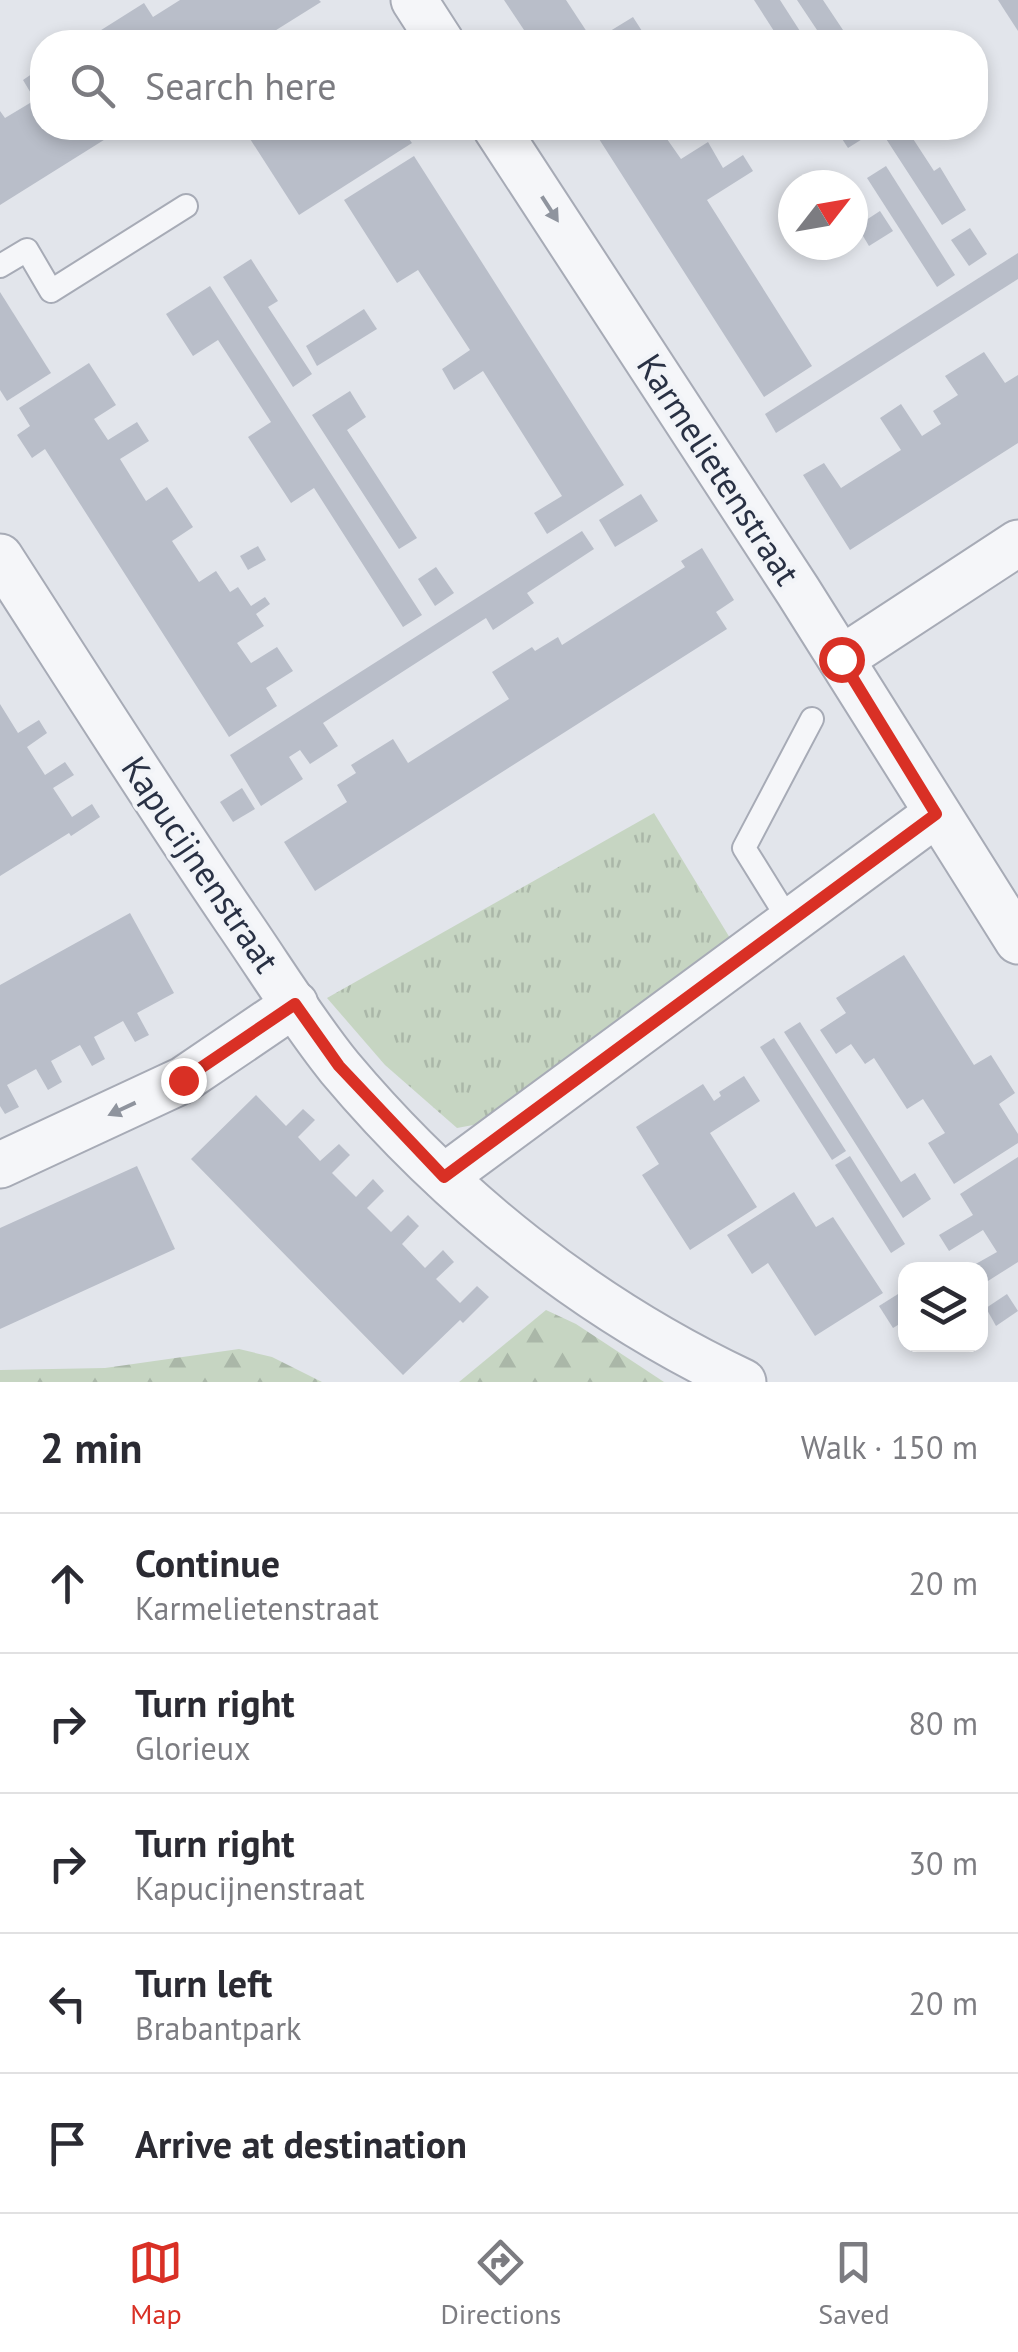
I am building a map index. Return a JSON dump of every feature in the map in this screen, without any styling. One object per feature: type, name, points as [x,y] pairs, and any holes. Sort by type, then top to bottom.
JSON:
[{"type":"street","points":[[414,0],[433,30]]},
{"type":"street","name":"Karmelietenstraat","points":[[504,140],[841,659],[1018,941]]},
{"type":"street","points":[[841,659],[1018,544]]},
{"type":"street","name":"Kapucijnenstraat","points":[[0,557],[166,816],[339,1066],[444,1177],[557,1274],[683,1354],[743,1382]]},
{"type":"street","points":[[444,1177],[936,814]]},
{"type":"street","points":[[0,1166],[183,1080],[295,1004]]},
{"type":"lane","points":[[0,266],[26,250],[51,291],[186,206]]},
{"type":"lane","points":[[790,922],[744,848],[812,718]]},
{"type":"green space","points":[[654,813],[733,943],[484,1123],[457,1128],[385,1065],[327,998]]},
{"type":"green space","points":[[546,1310],[576,1324],[664,1382],[459,1382]]},
{"type":"green space","points":[[239,1349],[272,1357],[322,1382],[0,1382],[0,1370],[105,1368]]},
{"type":"building","points":[[180,0],[321,2],[276,30],[101,30],[144,3],[153,17]]},
{"type":"building","points":[[504,0],[566,0],[586,30],[524,30]]},
{"type":"building","points":[[754,0],[780,0],[799,30],[773,30]]},
{"type":"building","points":[[797,0],[823,0],[843,30],[817,30]]},
{"type":"building","points":[[998,0],[1018,0],[1018,31],[1005,11]]},
{"type":"building","points":[[633,17],[641,30],[612,30]]},
{"type":"building","points":[[30,103],[30,140],[104,140],[0,205],[0,111],[5,118]]},
{"type":"building","points":[[251,140],[412,143],[299,215]]},
{"type":"building","points":[[600,140],[668,140],[681,159],[708,142],[723,168],[743,155],[753,171],[707,200],[812,366],[764,397]]},
{"type":"building","points":[[843,140],[861,140],[848,148]]},
{"type":"building","points":[[887,140],[914,140],[934,171],[940,167],[966,210],[942,225]]},
{"type":"building","points":[[414,156],[624,485],[547,534],[534,513],[562,496],[483,371],[454,390],[442,369],[470,350],[418,270],[397,283],[344,200]]},
{"type":"building","points":[[886,166],[955,275],[937,287],[868,177]]},
{"type":"building","points":[[880,211],[893,231],[869,246],[868,219]]},
{"type":"building","points":[[970,228],[987,254],[969,266],[951,240]]},
{"type":"building","points":[[1018,253],[1018,279],[776,433],[765,414]]},
{"type":"building","points":[[251,259],[278,301],[268,307],[312,374],[293,387],[223,277]]},
{"type":"building","points":[[210,286],[422,615],[403,627],[314,488],[291,503],[248,437],[271,422],[218,340],[193,356],[166,314]]},
{"type":"building","points":[[0,292],[51,373],[7,401],[0,390]]},
{"type":"building","points":[[364,309],[377,329],[317,366],[306,346]]},
{"type":"building","points":[[984,352],[1005,383],[1018,375],[1018,443],[850,550],[803,475],[824,463],[841,488],[901,450],[880,418],[901,404],[922,436],[941,424],[933,411],[958,395],[945,376]]},
{"type":"building","points":[[89,363],[116,405],[94,419],[108,440],[137,422],[149,441],[120,459],[146,501],[167,487],[193,527],[172,541],[199,582],[216,571],[230,592],[238,587],[251,606],[265,597],[270,604],[256,614],[264,626],[237,643],[251,663],[277,647],[293,671],[266,688],[277,706],[229,737],[45,449],[32,458],[17,435],[30,426],[19,408]]},
{"type":"building","points":[[350,391],[366,417],[347,430],[417,538],[399,549],[312,415]]},
{"type":"building","points":[[641,494],[658,521],[615,547],[599,520]]},
{"type":"building","points":[[582,531],[594,549],[527,593],[534,603],[493,630],[486,618],[323,723],[338,746],[310,764],[300,750],[289,757],[303,779],[261,806],[230,755]]},
{"type":"building","points":[[258,546],[266,560],[248,570],[240,556]]},
{"type":"building","points":[[702,548],[734,600],[716,612],[727,629],[315,891],[284,842],[347,802],[337,785],[356,773],[351,765],[393,739],[408,763],[509,699],[492,672],[532,647],[535,651],[558,637],[562,645],[685,567],[681,561]]},
{"type":"building","points":[[436,567],[454,593],[435,606],[418,579]]},
{"type":"building","points":[[0,704],[18,733],[39,720],[47,733],[27,747],[45,775],[65,762],[74,775],[53,788],[72,817],[92,804],[100,817],[0,876]]},
{"type":"building","points":[[242,788],[255,809],[233,822],[220,802]]},
{"type":"building","points":[[130,913],[174,993],[137,1013],[149,1035],[135,1042],[123,1021],[94,1037],[105,1059],[92,1066],[80,1045],[51,1061],[62,1082],[48,1090],[36,1069],[7,1085],[19,1107],[5,1114],[0,1106],[0,985]]},
{"type":"building","points":[[904,955],[974,1065],[991,1055],[1015,1093],[999,1104],[1018,1134],[1018,1143],[954,1184],[928,1143],[945,1133],[923,1099],[907,1109],[874,1058],[865,1064],[851,1044],[836,1054],[820,1030],[846,1013],[836,998]]},
{"type":"building","points":[[800,1022],[901,1182],[915,1173],[931,1199],[903,1218],[784,1032]]},
{"type":"building","points":[[774,1038],[846,1151],[832,1160],[760,1047]]},
{"type":"building","points":[[744,1076],[760,1101],[710,1133],[757,1207],[690,1250],[642,1175],[659,1164],[636,1127],[703,1084],[714,1101],[721,1096],[719,1092]]},
{"type":"building","points":[[256,1095],[286,1126],[303,1109],[315,1120],[298,1137],[320,1161],[339,1144],[350,1155],[332,1173],[356,1197],[373,1179],[384,1191],[367,1208],[391,1232],[408,1215],[419,1226],[402,1244],[425,1268],[443,1250],[454,1262],[436,1279],[460,1303],[477,1286],[489,1297],[403,1375],[191,1159]]},
{"type":"building","points":[[850,1156],[905,1244],[891,1253],[835,1165]]},
{"type":"building","points":[[1018,1157],[1018,1262],[988,1281],[988,1262],[979,1262],[997,1252],[983,1230],[949,1251],[939,1235],[973,1215],[960,1194]]},
{"type":"building","points":[[137,1166],[175,1249],[0,1329],[0,1228]]},
{"type":"building","points":[[794,1192],[816,1227],[833,1217],[883,1293],[815,1336],[768,1263],[752,1274],[727,1235]]},
{"type":"building","points":[[898,1294],[898,1325],[893,1328],[879,1306]]},
{"type":"building","points":[[1007,1294],[1018,1311],[996,1326],[988,1307]]},
{"type":"route","points":[[183,1080],[295,1004],[339,1066],[444,1177],[936,814],[841,659]]}]
